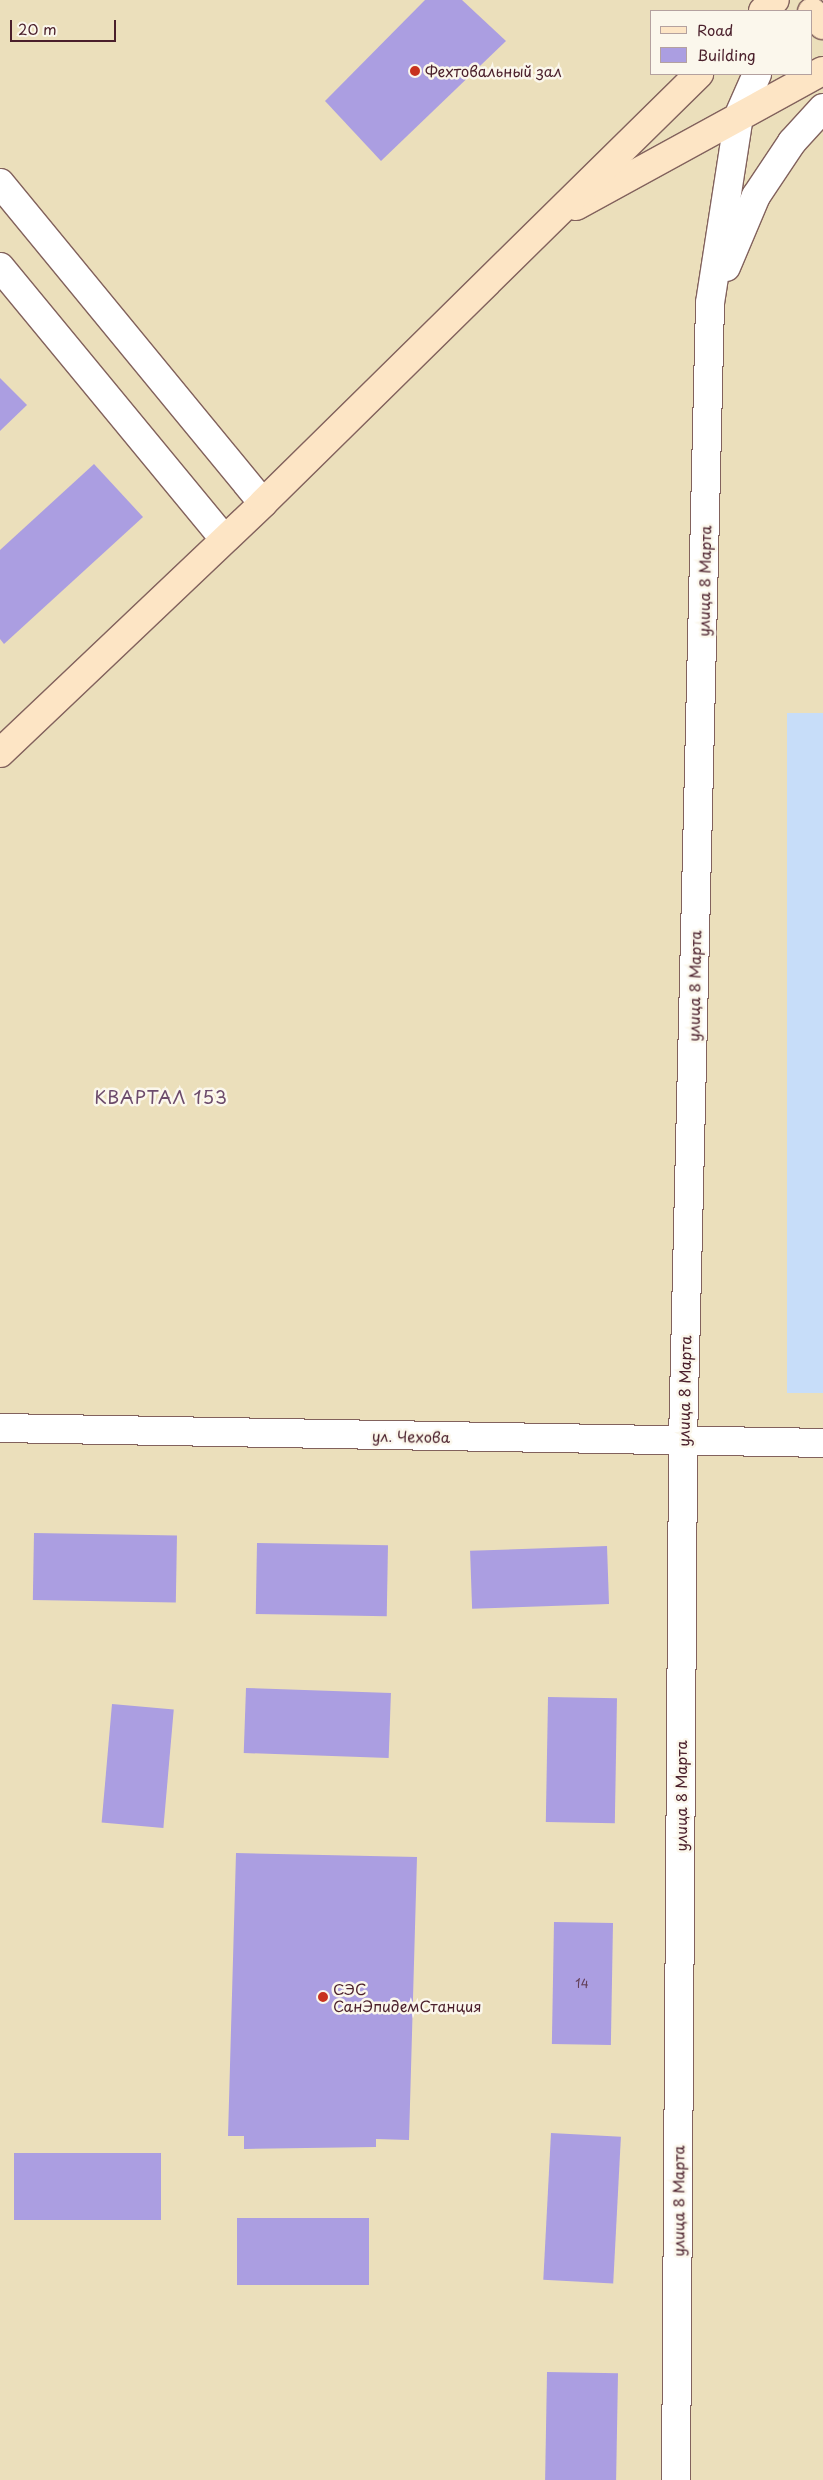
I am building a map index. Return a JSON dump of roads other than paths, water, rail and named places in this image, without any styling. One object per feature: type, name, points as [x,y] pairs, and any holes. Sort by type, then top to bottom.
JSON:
[{"type":"main road","points":[[764,10],[775,0]]},
{"type":"main road","points":[[813,14],[823,25]]},
{"type":"main road","points":[[548,221],[664,160],[739,115],[823,71]]},
{"type":"main road","points":[[0,753],[263,503],[698,75]]},
{"type":"street","points":[[710,303],[739,115],[757,75]]},
{"type":"street","points":[[710,303],[756,196],[792,142],[823,108]]},
{"type":"street","points":[[0,183],[263,503]]},
{"type":"street","points":[[0,267],[224,539]]},
{"type":"street","name":"улица 8 Марта","points":[[676,2480],[683,1441],[710,303]]},
{"type":"street","name":"ул. Чехова","points":[[0,1428],[823,1443]]},
{"type":"place","name":"Фехтовальный зал","points":[[415,71]]},
{"type":"place","name":"СЭС СанЭпидемСтанция","points":[[323,1997]]},
{"type":"district","name":"КВАРТАЛ 153","points":[[161,1097]]}]
